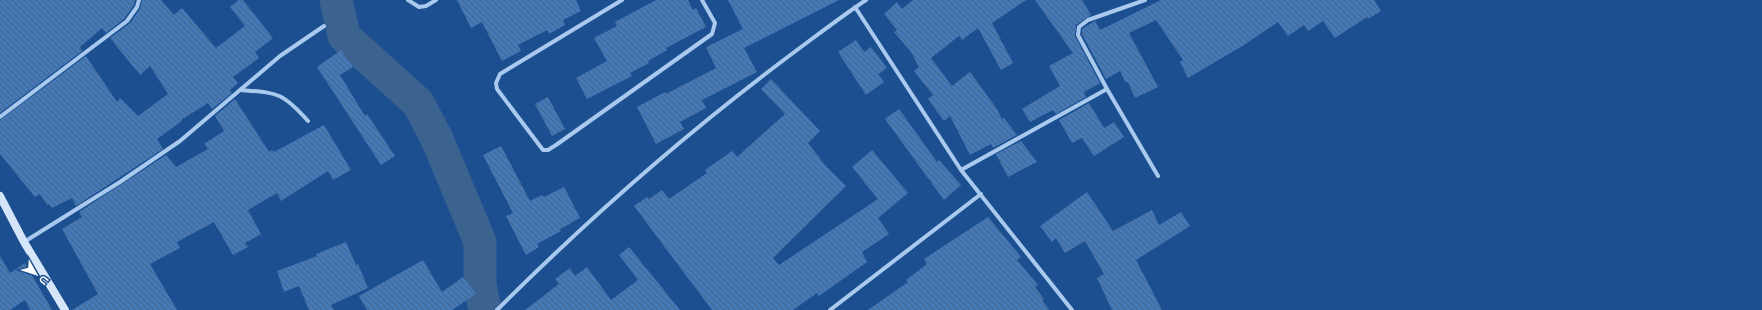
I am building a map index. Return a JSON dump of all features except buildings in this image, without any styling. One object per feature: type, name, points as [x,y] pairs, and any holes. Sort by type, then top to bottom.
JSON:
[{"type":"street","points":[[0,117],[127,21],[137,7],[139,0]]},
{"type":"street","points":[[408,0],[419,7],[426,6],[436,0]]},
{"type":"street","points":[[622,0],[500,74],[496,83],[498,89],[543,150],[548,150],[556,145],[712,34],[715,23],[702,0]]},
{"type":"street","points":[[497,310],[589,222],[679,143],[761,77],[866,0]]},
{"type":"street","points":[[1145,0],[1088,20],[1079,27],[1078,34],[1107,89],[1158,176]]},
{"type":"street","points":[[855,7],[961,170],[1072,310]]},
{"type":"street","points":[[24,242],[120,182],[180,141],[280,56],[324,26]]},
{"type":"street","points":[[961,170],[1107,89]]},
{"type":"street","points":[[240,90],[267,92],[282,96],[293,104],[308,121]]},
{"type":"street","points":[[830,310],[981,194]]},
{"type":"street","points":[[0,196],[24,242],[65,310]]},
{"type":"waterway","points":[[336,0],[344,36],[418,103],[437,139],[480,242],[480,284],[485,310]]}]
